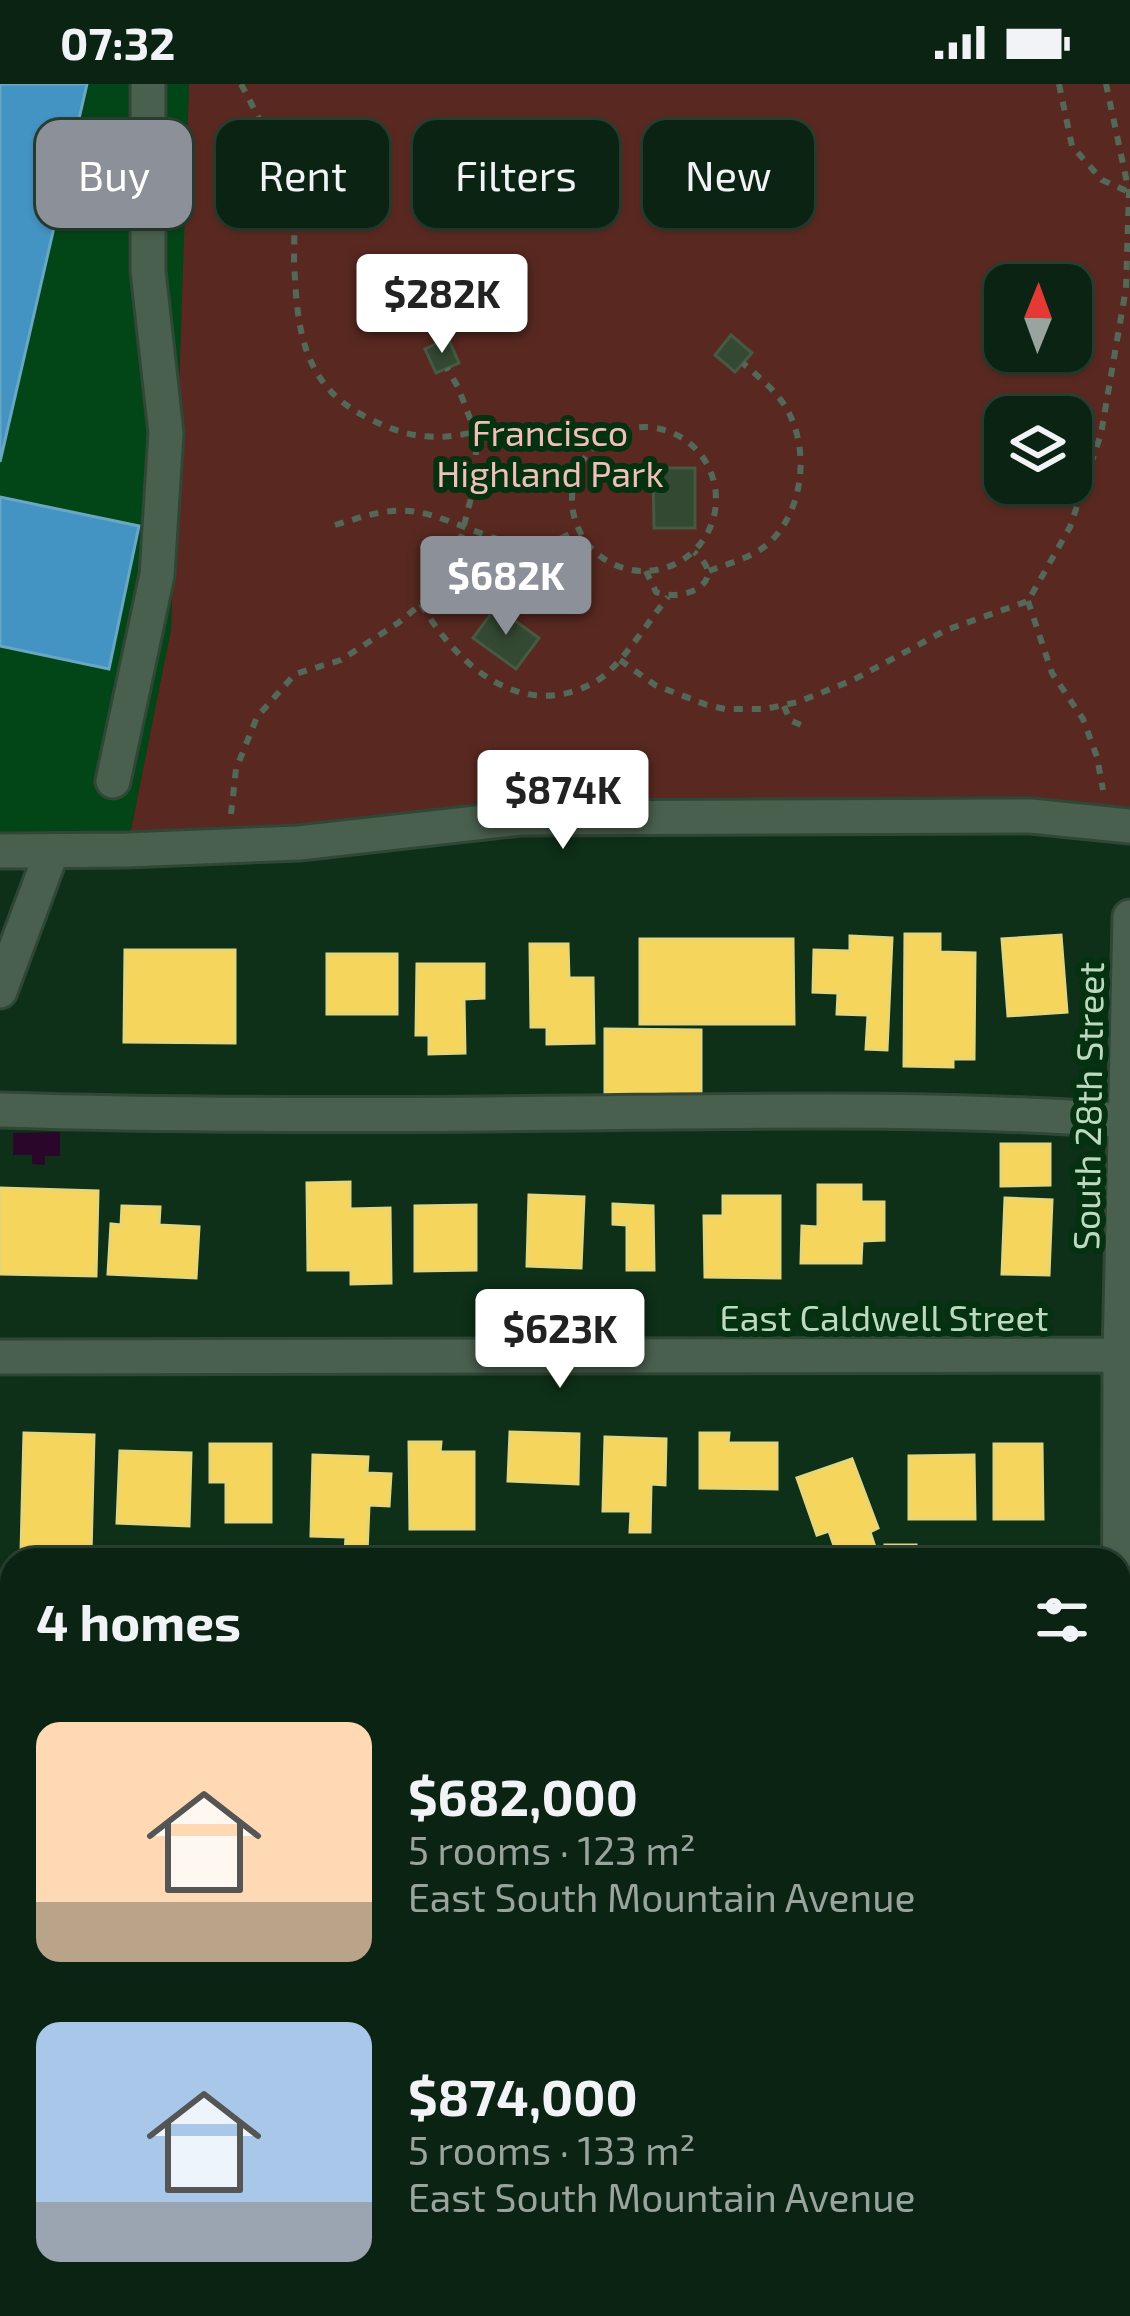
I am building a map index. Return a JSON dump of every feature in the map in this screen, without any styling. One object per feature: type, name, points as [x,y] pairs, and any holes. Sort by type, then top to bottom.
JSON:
[{"type":"street","points":[[113,781],[157,574],[166,433],[148,272],[148,84]]},
{"type":"street","points":[[0,851],[232,847],[363,838],[520,818],[1031,816],[1119,825]]},
{"type":"street","points":[[0,992],[52,851]]},
{"type":"street","name":"South 28th Street","points":[[1122,1548],[1130,917]]},
{"type":"street","points":[[0,1111],[180,1116],[807,1110],[1126,1120]]},
{"type":"street","name":"East Caldwell Street","points":[[0,1357],[1127,1354]]},
{"type":"path","points":[[241,84],[266,131],[293,216],[298,316],[307,356],[318,377],[355,412],[402,433],[443,439],[475,432]]},
{"type":"path","points":[[1059,84],[1072,146],[1102,180],[1129,192]]},
{"type":"path","points":[[620,660],[655,685],[707,705],[764,709],[798,703],[853,680],[946,630],[1028,601],[1070,527],[1101,434],[1126,288],[1129,192],[1106,84]]},
{"type":"path","points":[[709,571],[766,545],[787,520],[799,483],[796,428],[784,404],[742,363]]},
{"type":"path","points":[[232,847],[236,769],[257,717],[295,674],[341,660],[398,623],[421,604],[455,561],[475,482],[475,432],[447,368]]},
{"type":"path","points":[[642,426],[674,432],[695,447],[710,467],[716,507],[709,531],[694,552],[670,567],[646,571],[613,565],[592,550],[573,516],[571,490],[578,466],[595,444],[617,431],[642,426]]},
{"type":"path","points":[[335,525],[381,511],[412,511],[524,545],[543,544],[578,530]]},
{"type":"path","points":[[646,571],[656,592],[668,597],[692,592],[708,578],[709,571],[694,552]]},
{"type":"path","points":[[421,604],[463,661],[514,692],[558,697],[598,681],[668,597]]},
{"type":"path","points":[[1028,601],[1052,673],[1083,719],[1119,825]]},
{"type":"path","points":[[784,706],[790,721],[801,724]]},
{"type":"shaded area","points":[[0,84],[189,84],[188,120],[36,120],[36,228],[184,228],[171,629],[127,850],[0,850]]},
{"type":"shaded area","points":[[60,1132],[60,1156],[45,1156],[45,1165],[32,1164],[32,1155],[13,1155],[13,1133]]},
{"type":"green space","name":"Francisco Highland Park","points":[[189,84],[1130,84],[1130,826],[827,819],[127,850],[171,629],[184,228],[192,228]]},
{"type":"building: Homes","points":[[905,934],[940,934],[940,952],[975,953],[974,1059],[953,1059],[953,1067],[904,1066]]},
{"type":"building: Homes","points":[[1061,935],[1067,1012],[1008,1016],[1002,939]]},
{"type":"building: Homes","points":[[850,936],[892,938],[887,1050],[866,1049],[868,1015],[837,1014],[838,993],[813,992],[814,950],[850,951]]},
{"type":"building: Homes","points":[[640,939],[793,939],[794,1024],[640,1024]]},
{"type":"building: Homes","points":[[530,944],[568,944],[569,978],[593,978],[594,1043],[547,1044],[547,1027],[531,1027]]},
{"type":"building: Homes","points":[[125,950],[235,950],[235,1043],[124,1042]]},
{"type":"building: Homes","points":[[327,954],[397,954],[397,1014],[327,1014]]},
{"type":"building: Homes","points":[[417,964],[484,964],[484,998],[464,999],[465,1053],[429,1054],[429,1035],[416,1035]]},
{"type":"building: Homes","points":[[605,1029],[701,1030],[701,1097],[605,1097]]},
{"type":"building: Homes","points":[[1001,1144],[1050,1144],[1050,1185],[1001,1186]]},
{"type":"building: Homes","points":[[350,1182],[350,1209],[390,1208],[391,1283],[351,1284],[351,1270],[308,1270],[307,1183]]},
{"type":"building: Homes","points":[[818,1185],[861,1185],[861,1202],[884,1202],[884,1240],[862,1241],[861,1263],[801,1263],[802,1226],[818,1227]]},
{"type":"building: Homes","points":[[0,1188],[98,1191],[96,1276],[0,1274]]},
{"type":"building: Homes","points":[[529,1195],[584,1197],[581,1268],[527,1266]]},
{"type":"building: Homes","points":[[723,1196],[780,1196],[780,1278],[705,1277],[704,1216],[723,1216]]},
{"type":"building: Homes","points":[[1005,1198],[1052,1200],[1049,1275],[1002,1274]]},
{"type":"building: Homes","points":[[613,1204],[653,1206],[654,1270],[627,1270],[627,1225],[613,1224]]},
{"type":"building: Homes","points":[[476,1205],[476,1270],[415,1271],[415,1206]]},
{"type":"building: Homes","points":[[122,1206],[160,1207],[159,1225],[199,1227],[196,1278],[108,1274],[111,1224],[121,1225]]},
{"type":"building: Homes","points":[[510,1432],[579,1434],[578,1484],[508,1481]]},
{"type":"building: Homes","points":[[24,1433],[94,1435],[91,1548],[21,1548]]},
{"type":"building: Homes","points":[[700,1433],[729,1433],[728,1443],[777,1443],[777,1489],[700,1488]]},
{"type":"building: Homes","points":[[605,1437],[666,1439],[665,1485],[651,1484],[650,1532],[630,1532],[631,1511],[603,1511]]},
{"type":"building: Homes","points":[[409,1442],[441,1442],[440,1452],[474,1452],[474,1529],[410,1529]]},
{"type":"building: Homes","points":[[210,1444],[271,1444],[271,1522],[226,1522],[226,1482],[210,1482]]},
{"type":"building: Homes","points":[[994,1444],[1042,1444],[1043,1519],[994,1519]]},
{"type":"building: Homes","points":[[120,1451],[191,1453],[189,1526],[117,1523]]},
{"type":"building: Homes","points":[[313,1455],[368,1457],[367,1473],[391,1474],[389,1506],[369,1505],[367,1548],[345,1548],[346,1537],[311,1536]]},
{"type":"building: Homes","points":[[974,1455],[975,1519],[909,1519],[909,1456]]},
{"type":"building: Homes","points":[[852,1459],[878,1528],[870,1532],[875,1548],[835,1548],[829,1531],[817,1535],[797,1478]]},
{"type":"building: Homes","points":[[885,1545],[916,1545],[916,1548]]},
{"type":"building: Schools","points":[[0,84],[87,84],[79,120],[36,120],[36,228],[54,228],[0,462]]},
{"type":"building: Schools","points":[[0,497],[139,526],[109,669],[0,646]]},
{"type":"building: Other","points":[[731,335],[752,353],[735,372],[715,355]]},
{"type":"building: Other","points":[[448,338],[459,363],[436,373],[425,349]]},
{"type":"building: Other","points":[[653,468],[695,468],[695,528],[654,528]]},
{"type":"building: Other","points":[[496,607],[539,638],[516,669],[473,638]]}]
